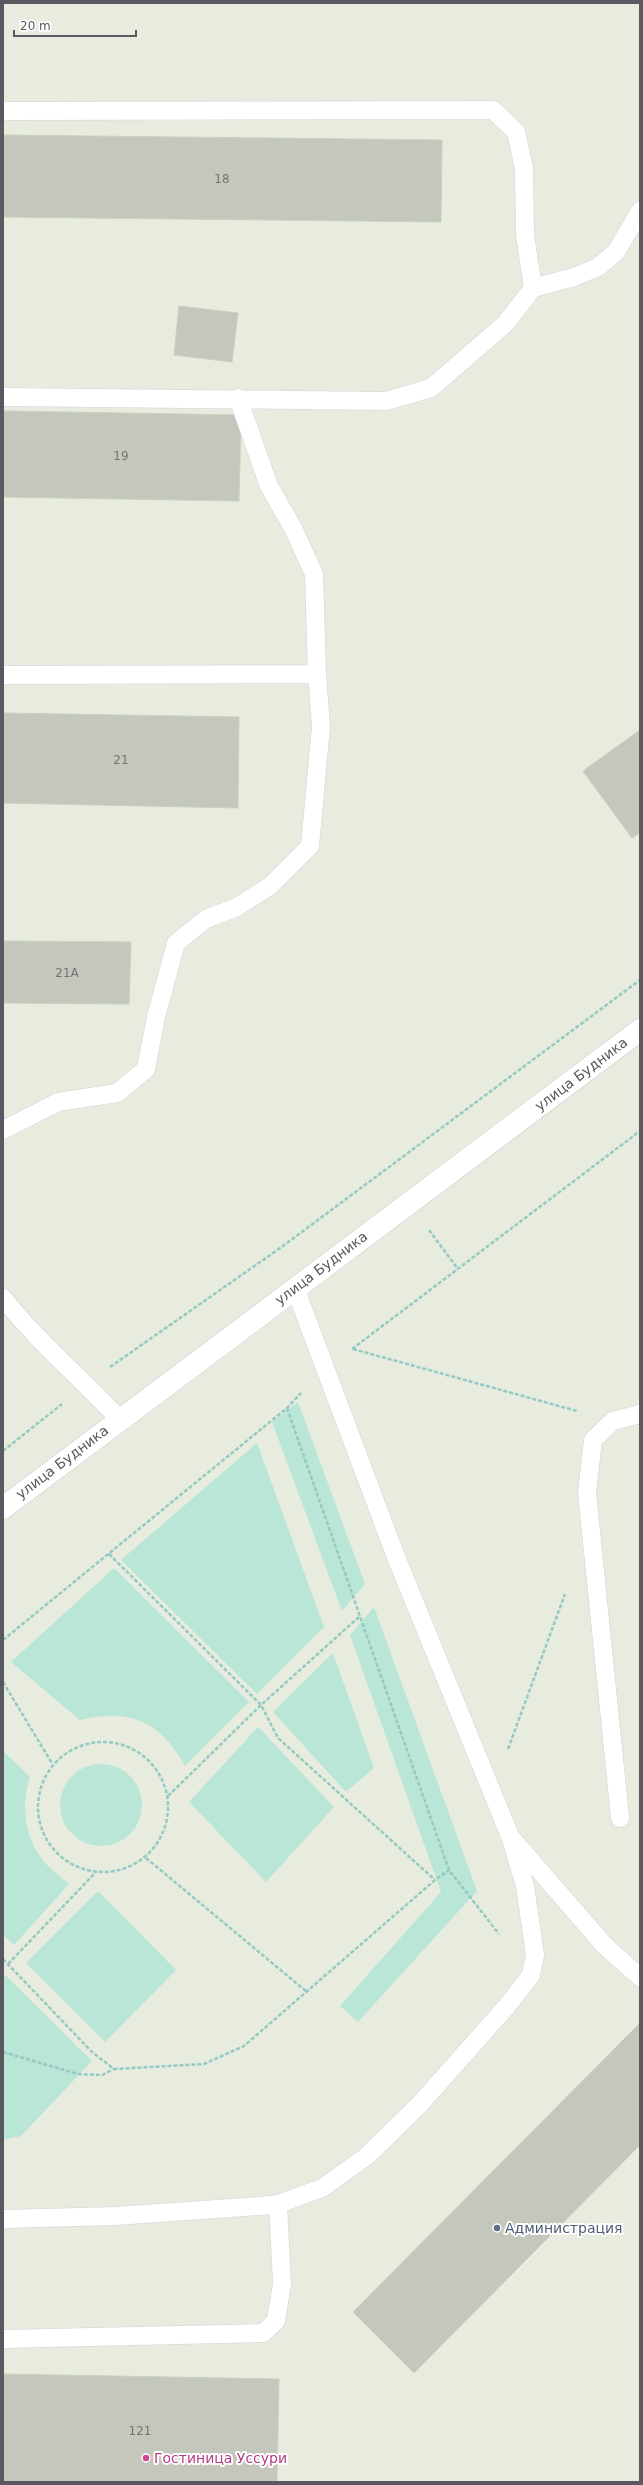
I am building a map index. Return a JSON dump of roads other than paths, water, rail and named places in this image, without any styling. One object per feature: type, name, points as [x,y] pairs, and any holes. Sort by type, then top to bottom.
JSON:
[{"type":"main road","name":"улица Будника","points":[[3,1508],[119,1419],[640,1030]]},
{"type":"lane","points":[[3,111],[493,110],[516,132],[524,168],[525,235],[533,288]]},
{"type":"lane","points":[[3,397],[238,398],[386,401],[431,388],[506,323],[533,288],[574,277],[598,267],[616,252],[640,210]]},
{"type":"lane","points":[[3,1130],[58,1102],[117,1093],[146,1069],[156,1017],[176,943],[206,919],[237,907],[270,886],[310,846],[321,726],[317,674],[314,574],[293,528],[269,486],[238,398]]},
{"type":"lane","points":[[3,675],[317,674]]},
{"type":"lane","points":[[3,2219],[115,2216],[278,2204],[322,2188],[366,2156],[420,2104],[500,2014],[531,1975],[535,1955],[534,1937],[525,1886],[510,1836],[396,1557],[324,1370],[295,1288]]},
{"type":"lane","points":[[3,1298],[27,1328],[86,1384],[119,1419]]},
{"type":"lane","points":[[620,1818],[587,1492],[594,1440],[613,1421],[640,1414]]},
{"type":"lane","points":[[510,1836],[605,1946],[640,1977]]},
{"type":"lane","points":[[3,2339],[263,2333],[276,2321],[282,2284],[278,2204]]},
{"type":"place","name":"Администрация","points":[[497,2228]]},
{"type":"place","name":"Гостиница Уссури","points":[[146,2458]]}]
